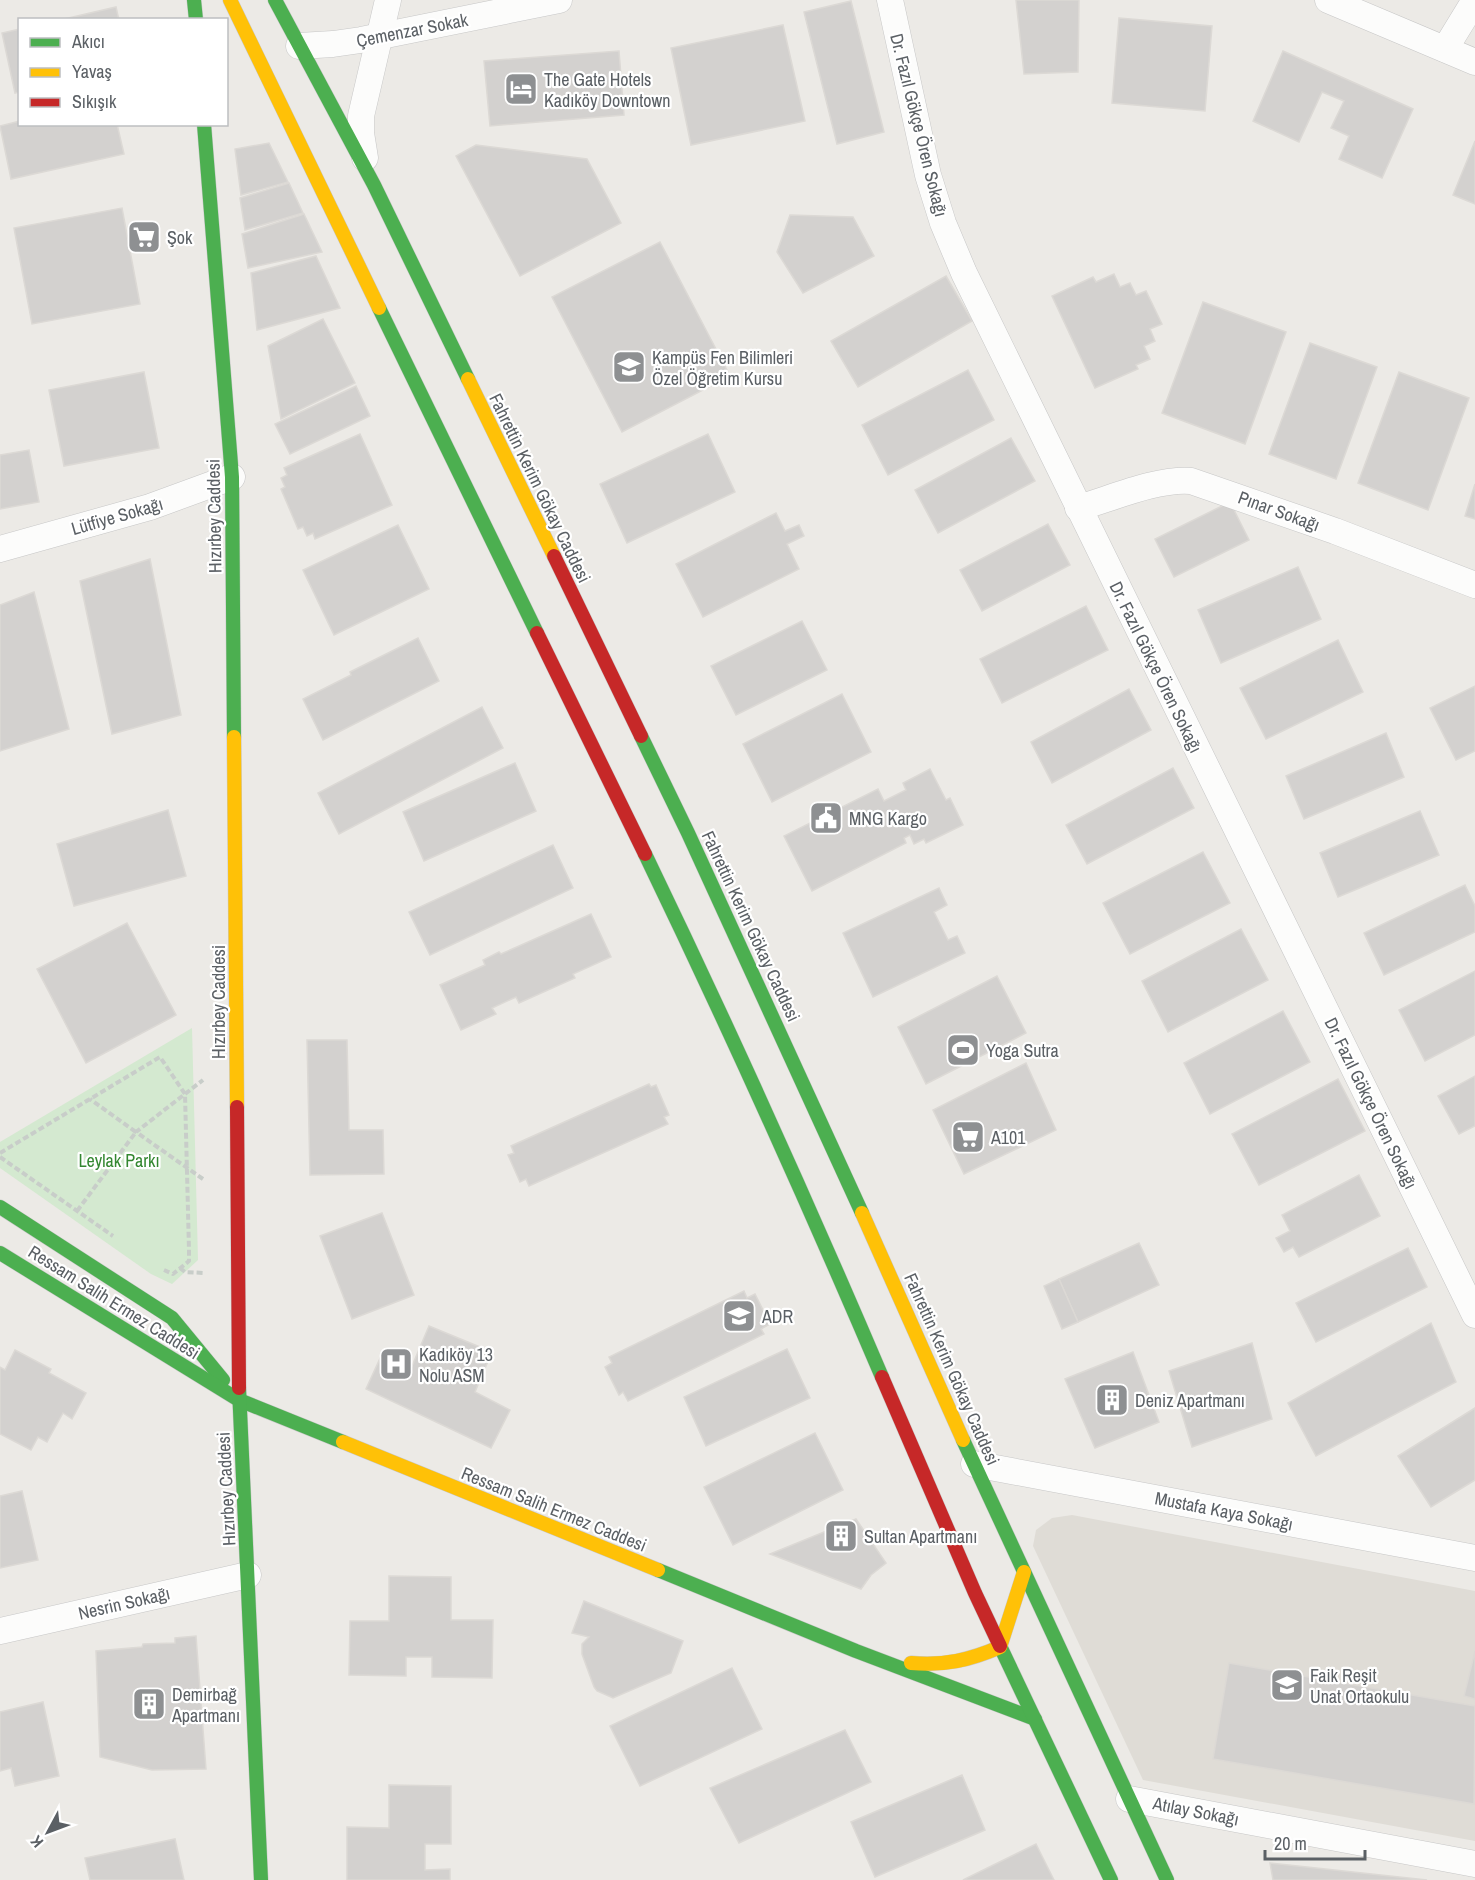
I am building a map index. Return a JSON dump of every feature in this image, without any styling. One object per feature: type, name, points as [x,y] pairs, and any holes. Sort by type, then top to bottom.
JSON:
[{"type":"main road","points":[[194,0],[196,18]]},
{"type":"main road","points":[[230,0],[691,949],[810,1209],[1000,1647],[1111,1880]]},
{"type":"main road","name":"Fahrettin Kerim Gökay Caddesi","points":[[275,0],[374,185],[706,872],[822,1123],[974,1464],[1167,1880]]},
{"type":"main road","name":"Hızırbey Caddesi","points":[[204,126],[232,477],[239,1400],[261,1880]]},
{"type":"main road","name":"Ressam Salih Ermez Caddesi","points":[[0,1207],[172,1318],[239,1400]]},
{"type":"main road","name":"Ressam Salih Ermez Caddesi","points":[[0,1253],[239,1400],[856,1651]]},
{"type":"main road","points":[[856,1651],[902,1662],[938,1666],[966,1662],[1000,1647],[1024,1572]]},
{"type":"main road","points":[[856,1651],[1035,1719]]},
{"type":"street","points":[[374,185],[362,143],[361,124],[388,0]]},
{"type":"street","name":"Çemenzar Sokak","points":[[299,46],[339,44],[559,0]]},
{"type":"street","name":"Dr. Fazıl Gökçe Ören Sokağı","points":[[890,0],[928,175],[946,232],[964,273],[1475,1315]]},
{"type":"street","points":[[1328,0],[1475,62]]},
{"type":"street","points":[[1445,49],[1475,0]]},
{"type":"street","name":"Lütfiye Sokağı","points":[[0,549],[150,507],[232,477]]},
{"type":"street","name":"Pınar Sokağı","points":[[1078,508],[1159,483],[1179,480],[1197,482],[1335,531],[1475,585]]},
{"type":"street","name":"Mustafa Kaya Sokağı","points":[[974,1464],[1475,1558]]},
{"type":"street","name":"Nesrin Sokağı","points":[[0,1631],[248,1575]]},
{"type":"street","name":"Atılay Sokağı","points":[[1129,1799],[1475,1864]]},
{"type":"path","points":[[0,1153],[160,1057],[185,1094],[189,1261],[173,1274],[155,1266]]},
{"type":"path","points":[[77,1211],[136,1132],[185,1094]]},
{"type":"path","points":[[90,1099],[202,1179]]},
{"type":"path","points":[[0,1157],[122,1242]]},
{"type":"path","points":[[180,1268],[187,1273]]},
{"type":"shaded area","name":"Faik Reşit Unat Ortaokulu","points":[[1072,1515],[1475,1591],[1475,1841],[1143,1780],[1033,1546],[1036,1530],[1052,1518]]},
{"type":"green space","name":"Leylak Parkı","points":[[192,1028],[198,1260],[172,1284],[151,1274],[0,1168],[0,1142]]},
{"type":"building","points":[[1016,0],[1079,0],[1078,72],[1024,74]]},
{"type":"building","points":[[851,1],[884,132],[837,144],[804,12]]},
{"type":"building","points":[[116,7],[119,18],[69,18]]},
{"type":"building","points":[[1119,18],[1212,26],[1205,111],[1112,103]]},
{"type":"building","points":[[783,25],[805,121],[691,145],[671,48]]},
{"type":"building","points":[[18,29],[18,92],[15,93],[2,33]]},
{"type":"building","points":[[619,51],[624,115],[490,126],[484,61]]},
{"type":"building","points":[[1283,51],[1413,109],[1382,178],[1339,159],[1349,136],[1331,128],[1344,101],[1322,92],[1299,142],[1253,121]]},
{"type":"building","points":[[18,122],[18,126],[117,126],[124,154],[11,179],[0,126]]},
{"type":"building","points":[[1475,141],[1475,204],[1453,195]]},
{"type":"building","points":[[269,143],[288,182],[241,195],[235,149]]},
{"type":"building","points":[[476,145],[587,159],[621,223],[520,276],[456,156]]},
{"type":"building","points":[[289,183],[303,213],[245,230],[240,198]]},
{"type":"building","points":[[122,208],[140,304],[32,324],[14,228]]},
{"type":"building","points":[[304,214],[322,252],[248,268],[242,234]]},
{"type":"building","points":[[790,215],[853,217],[874,256],[803,293],[777,252]]},
{"type":"building","points":[[660,242],[730,376],[622,432],[552,297]]},
{"type":"building","points":[[316,256],[340,308],[257,330],[251,273]]},
{"type":"building","points":[[1114,274],[1120,287],[1130,283],[1136,295],[1146,291],[1162,324],[1150,329],[1155,341],[1144,346],[1150,359],[1136,365],[1138,369],[1095,388],[1052,296],[1093,277],[1096,282]]},
{"type":"building","points":[[946,276],[972,321],[858,387],[831,341]]},
{"type":"building","points":[[1203,302],[1286,332],[1245,444],[1162,413]]},
{"type":"building","points":[[323,319],[355,383],[281,419],[268,346]]},
{"type":"building","points":[[1310,343],[1377,367],[1336,479],[1269,454]]},
{"type":"building","points":[[968,370],[994,420],[888,475],[862,425]]},
{"type":"building","points":[[144,372],[159,448],[64,466],[49,390]]},
{"type":"building","points":[[1399,372],[1469,398],[1428,510],[1358,483]]},
{"type":"building","points":[[356,386],[370,416],[290,454],[275,424]]},
{"type":"building","points":[[360,434],[392,505],[315,539],[313,533],[307,536],[303,527],[298,529],[281,489],[285,487],[281,478],[287,475],[284,468]]},
{"type":"building","points":[[708,434],[735,492],[627,543],[600,484]]},
{"type":"building","points":[[1011,438],[1035,481],[938,533],[915,490]]},
{"type":"building","points":[[29,450],[39,502],[0,509],[0,455]]},
{"type":"building","points":[[1475,484],[1475,519],[1465,516]]},
{"type":"building","points":[[1230,502],[1249,540],[1174,577],[1155,539]]},
{"type":"building","points":[[776,513],[785,531],[799,525],[804,536],[787,544],[799,569],[703,617],[676,564]]},
{"type":"building","points":[[1048,524],[1070,565],[982,611],[960,570]]},
{"type":"building","points":[[398,525],[429,589],[334,635],[303,570]]},
{"type":"building","points":[[150,559],[181,715],[112,734],[80,581]]},
{"type":"building","points":[[1298,567],[1321,619],[1221,663],[1198,610]]},
{"type":"building","points":[[34,592],[69,729],[0,751],[0,605]]},
{"type":"building","points":[[1086,606],[1108,650],[1002,703],[980,659]]},
{"type":"building","points":[[802,621],[827,670],[736,715],[711,666]]},
{"type":"building","points":[[418,638],[439,681],[323,740],[303,699],[351,675],[350,672]]},
{"type":"building","points":[[1338,640],[1363,692],[1266,739],[1240,688]]},
{"type":"building","points":[[1475,686],[1475,751],[1456,760],[1430,708]]},
{"type":"building","points":[[1129,689],[1151,730],[1052,783],[1031,742]]},
{"type":"building","points":[[842,694],[871,752],[772,802],[743,744]]},
{"type":"building","points":[[482,707],[503,748],[339,834],[318,793]]},
{"type":"building","points":[[1386,733],[1404,777],[1304,819],[1286,776]]},
{"type":"building","points":[[515,763],[536,811],[424,861],[403,812]]},
{"type":"building","points":[[1173,768],[1194,808],[1087,864],[1066,825]]},
{"type":"building","points":[[930,769],[946,800],[950,798],[963,825],[926,843],[924,839],[914,844],[910,835],[904,838],[906,843],[812,891],[784,836],[878,789],[884,801],[906,790],[903,783]]},
{"type":"building","points":[[168,810],[186,876],[74,906],[57,844]]},
{"type":"building","points":[[1420,811],[1439,855],[1338,897],[1320,853]]},
{"type":"building","points":[[553,845],[573,888],[430,955],[409,912]]},
{"type":"building","points":[[1203,852],[1230,903],[1130,954],[1103,903]]},
{"type":"building","points":[[1465,885],[1475,906],[1475,932],[1384,975],[1364,933]]},
{"type":"building","points":[[939,888],[947,905],[934,912],[948,940],[957,936],[965,953],[873,997],[843,933]]},
{"type":"building","points":[[591,914],[611,957],[573,974],[575,978],[519,1003],[516,997],[492,1008],[496,1014],[461,1030],[440,985],[485,965],[483,960],[499,952],[501,954]]},
{"type":"building","points":[[127,923],[176,1015],[86,1063],[37,969]]},
{"type":"building","points":[[1241,929],[1268,980],[1168,1032],[1142,981]]},
{"type":"building","points":[[1475,971],[1475,1035],[1425,1061],[1399,1010]]},
{"type":"building","points":[[997,976],[1026,1033],[926,1084],[898,1027]]},
{"type":"building","points":[[1283,1011],[1310,1062],[1210,1114],[1184,1063]]},
{"type":"building","points":[[307,1040],[347,1040],[349,1130],[383,1130],[384,1174],[310,1175]]},
{"type":"building","points":[[1026,1063],[1056,1130],[964,1174],[933,1110]]},
{"type":"building","points":[[1475,1076],[1475,1126],[1459,1134],[1438,1096]]},
{"type":"building","points":[[1338,1079],[1365,1131],[1259,1185],[1232,1134]]},
{"type":"building","points":[[649,1084],[651,1087],[656,1085],[669,1115],[664,1117],[668,1124],[529,1186],[526,1179],[520,1182],[508,1155],[514,1153],[511,1146]]},
{"type":"building","points":[[1359,1175],[1380,1216],[1299,1257],[1293,1247],[1284,1252],[1276,1238],[1290,1231],[1282,1215]]},
{"type":"building","points":[[382,1213],[414,1295],[352,1319],[320,1236]]},
{"type":"building","points":[[1139,1243],[1159,1285],[1078,1322],[1059,1279]]},
{"type":"building","points":[[1408,1248],[1427,1287],[1316,1342],[1296,1303]]},
{"type":"building","points":[[1059,1279],[1078,1322],[1062,1329],[1044,1286]]},
{"type":"building","points":[[744,1291],[747,1298],[755,1294],[770,1324],[761,1329],[764,1334],[628,1401],[623,1392],[619,1395],[605,1367],[612,1363],[609,1357]]},
{"type":"building","points":[[1431,1323],[1456,1382],[1316,1456],[1288,1403]]},
{"type":"building","points":[[429,1326],[492,1352],[475,1392],[510,1410],[491,1448],[366,1389],[382,1354],[412,1366]]},
{"type":"building","points":[[1252,1343],[1272,1419],[1192,1447],[1169,1371]]},
{"type":"building","points":[[787,1349],[810,1398],[706,1446],[684,1397]]},
{"type":"building","points":[[15,1350],[51,1369],[49,1373],[86,1393],[72,1419],[63,1413],[47,1442],[38,1437],[31,1450],[0,1434],[0,1367],[5,1370]]},
{"type":"building","name":"Deniz Apartmanı","points":[[1133,1352],[1159,1422],[1095,1448],[1065,1379]]},
{"type":"building","points":[[1475,1408],[1475,1480],[1431,1507],[1398,1456]]},
{"type":"building","points":[[815,1433],[843,1490],[733,1545],[704,1487]]},
{"type":"building","points":[[22,1491],[38,1560],[0,1568],[0,1496]]},
{"type":"building","name":"Sultan Apartmanı","points":[[856,1519],[886,1563],[871,1575],[861,1589],[770,1554]]},
{"type":"building","points":[[389,1576],[451,1577],[451,1620],[493,1620],[492,1678],[432,1677],[432,1657],[406,1657],[406,1676],[349,1675],[350,1621],[389,1621]]},
{"type":"building","points":[[584,1601],[683,1641],[671,1673],[613,1698],[597,1691],[582,1654],[582,1644],[589,1637],[572,1633]]},
{"type":"building","name":"Demirbağ Apartmanı","points":[[196,1636],[206,1769],[152,1770],[100,1757],[96,1651],[142,1647],[143,1644],[175,1643],[175,1638]]},
{"type":"building","points":[[1475,1651],[1475,1699],[1464,1696]]},
{"type":"building","points":[[1229,1663],[1475,1706],[1474,1804],[1213,1759]]},
{"type":"building","points":[[732,1668],[762,1729],[640,1786],[610,1726]]},
{"type":"building","points":[[43,1702],[59,1776],[15,1786],[11,1768],[0,1771],[0,1712]]},
{"type":"building","points":[[845,1730],[871,1782],[739,1843],[710,1788]]},
{"type":"building","points":[[962,1775],[985,1830],[875,1877],[851,1822]]},
{"type":"building","points":[[389,1785],[451,1786],[451,1844],[425,1844],[425,1870],[450,1869],[450,1880],[347,1880],[347,1827],[389,1828]]},
{"type":"building","points":[[175,1839],[184,1880],[90,1880],[85,1858]]},
{"type":"building","points":[[1036,1844],[1054,1880],[963,1880]]},
{"type":"building","points":[[1270,1863],[1427,1880],[1273,1880]]},
{"type":"traffic: fast","points":[[194,0],[196,18]]},
{"type":"traffic: fast","points":[[275,0],[374,185],[468,379]]},
{"type":"traffic: fast","points":[[204,126],[232,477],[234,737]]},
{"type":"traffic: fast","points":[[379,308],[537,633]]},
{"type":"traffic: fast","points":[[641,736],[688,833],[862,1213]]},
{"type":"traffic: fast","points":[[645,854],[766,1114],[882,1377]]},
{"type":"traffic: fast","points":[[0,1207],[172,1318],[223,1380]]},
{"type":"traffic: fast","points":[[0,1253],[239,1400],[343,1442]]},
{"type":"traffic: fast","points":[[239,1388],[261,1880]]},
{"type":"traffic: fast","points":[[963,1440],[1167,1880]]},
{"type":"traffic: fast","points":[[658,1570],[856,1651],[1035,1719]]},
{"type":"traffic: fast","points":[[1000,1646],[1111,1880]]},
{"type":"traffic: slow","points":[[230,0],[379,308]]},
{"type":"traffic: slow","points":[[468,379],[554,556]]},
{"type":"traffic: slow","points":[[234,737],[237,1107]]},
{"type":"traffic: slow","points":[[862,1213],[963,1440]]},
{"type":"traffic: slow","points":[[343,1442],[658,1570]]},
{"type":"traffic: slow","points":[[911,1663],[935,1664],[957,1661],[1000,1647],[1024,1572]]},
{"type":"traffic: jam","points":[[554,556],[641,736]]},
{"type":"traffic: jam","points":[[537,633],[645,854]]},
{"type":"traffic: jam","points":[[237,1107],[239,1388]]},
{"type":"traffic: jam","points":[[882,1377],[1000,1646]]},
{"type":"place","name":"The Gate Hotels Kadıköy Downtown","points":[[521,89]]},
{"type":"place","name":"Şok","points":[[144,237]]},
{"type":"place","name":"Kampüs Fen Bilimleri Özel Öğretim Kursu","points":[[629,367]]},
{"type":"place","name":"MNG Kargo","points":[[826,818]]},
{"type":"place","name":"Yoga Sutra","points":[[963,1050]]},
{"type":"place","name":"A101","points":[[968,1137]]},
{"type":"place","name":"ADR","points":[[739,1316]]},
{"type":"place","name":"Kadıköy 13 Nolu ASM","points":[[396,1364]]},
{"type":"place","name":"Deniz Apartmanı","points":[[1112,1400]]},
{"type":"place","name":"Sultan Apartmanı","points":[[841,1536]]},
{"type":"place","name":"Faik Reşit Unat Ortaokulu","points":[[1287,1685]]},
{"type":"place","name":"Demirbağ Apartmanı","points":[[149,1704]]}]
